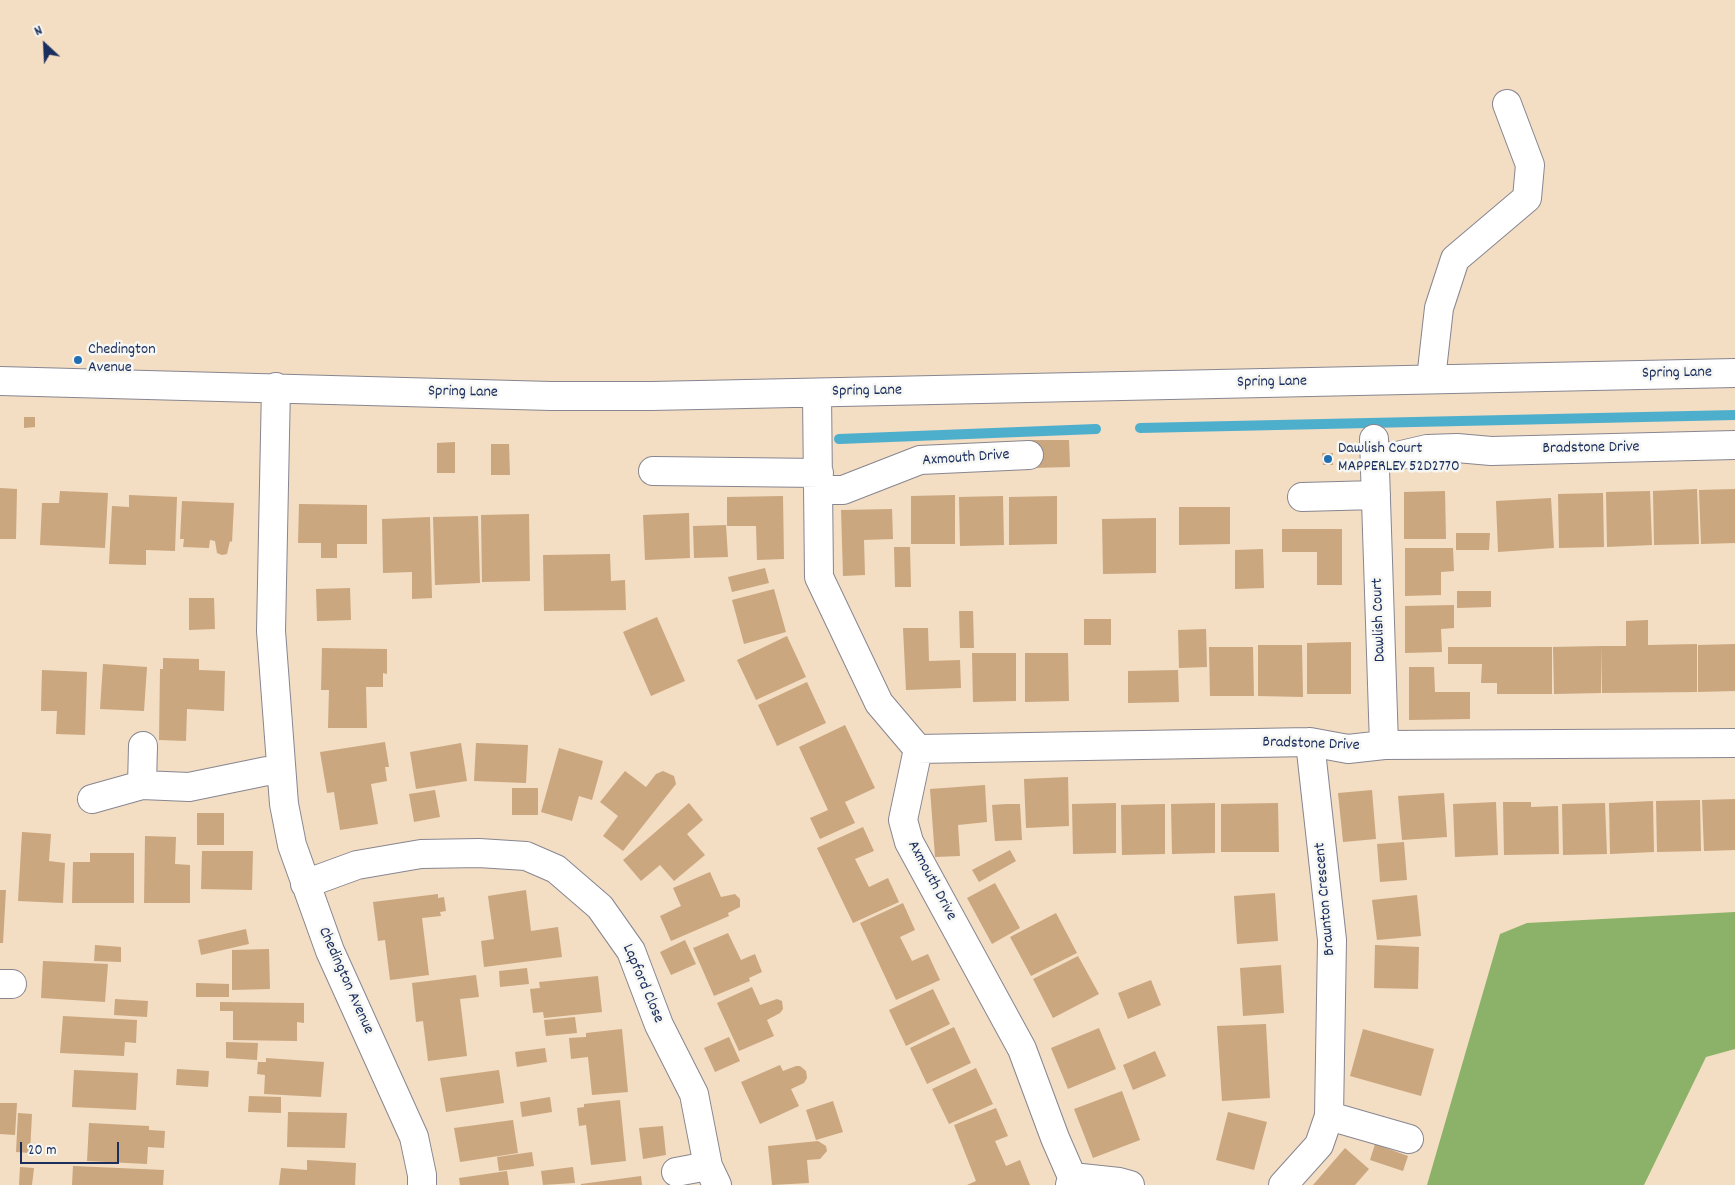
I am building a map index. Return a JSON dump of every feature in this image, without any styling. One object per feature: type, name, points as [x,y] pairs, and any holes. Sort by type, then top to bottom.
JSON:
[{"type":"street","points":[[1431,380],[1440,308],[1455,259],[1527,198],[1530,165],[1507,104]]},
{"type":"street","name":"Spring Lane","points":[[0,381],[276,387],[551,396],[817,394],[1735,373]]},
{"type":"street","name":"Chedington Avenue","points":[[276,387],[271,632],[284,804],[292,845],[330,952],[414,1137],[422,1175],[422,1185]]},
{"type":"street","points":[[817,394],[819,482],[818,577],[879,703],[918,748]]},
{"type":"street","name":"Bradstone Drive","points":[[1375,448],[1397,456],[1427,449],[1447,448],[1491,452],[1711,446]]},
{"type":"street","name":"Dawlish Court","points":[[1375,448],[1384,745]]},
{"type":"street","name":"Axmouth Drive","points":[[653,471],[819,482],[843,490],[920,460],[1029,455]]},
{"type":"street","points":[[1302,497],[1376,495]]},
{"type":"street","name":"Bradstone Drive","points":[[918,748],[1310,742],[1348,749],[1384,745],[1735,743]]},
{"type":"street","name":"Braunton Crescent","points":[[1283,1185],[1319,1146],[1329,1116],[1332,940],[1310,742]]},
{"type":"street","points":[[142,785],[143,746]]},
{"type":"street","name":"Axmouth Drive","points":[[918,748],[903,820],[909,842],[1022,1049],[1071,1181]]},
{"type":"street","points":[[92,799],[142,785],[189,787],[268,771],[281,772]]},
{"type":"street","name":"Lapford Close","points":[[305,884],[357,865],[421,854],[479,853],[526,856],[556,869],[600,907],[631,951],[659,1025],[694,1094],[713,1175],[676,1172]]},
{"type":"street","points":[[1329,1116],[1409,1139]]},
{"type":"street","points":[[1071,1181],[1119,1182],[1130,1185]]},
{"type":"green space","points":[[1735,912],[1735,1049],[1706,1057],[1644,1185],[1427,1185],[1500,934],[1527,923]]},
{"type":"building","points":[[24,417],[35,417],[35,427],[24,428]]},
{"type":"building","points":[[1031,440],[1069,440],[1070,467],[1032,468]]},
{"type":"building","points":[[455,442],[455,473],[437,473],[437,443]]},
{"type":"building","points":[[491,444],[509,444],[510,475],[491,475]]},
{"type":"building","name":"Dawlish Court MAPPERLEY 52D2770","points":[[1322,453],[1333,453],[1333,465],[1323,465]]},
{"type":"building","points":[[0,488],[17,489],[16,539],[0,539]]},
{"type":"building","points":[[1697,489],[1699,544],[1654,545],[1653,491]]},
{"type":"building","points":[[1735,489],[1735,543],[1701,544],[1699,490]]},
{"type":"building","points":[[60,491],[108,493],[105,548],[40,545],[42,503],[59,503]]},
{"type":"building","points":[[1445,491],[1446,539],[1404,539],[1404,492]]},
{"type":"building","points":[[1650,491],[1652,545],[1607,547],[1606,492]]},
{"type":"building","points":[[1603,493],[1604,547],[1559,548],[1558,494]]},
{"type":"building","points":[[129,495],[177,497],[175,551],[146,550],[146,565],[109,564],[112,506],[129,507]]},
{"type":"building","points":[[955,495],[955,544],[911,544],[911,496]]},
{"type":"building","points":[[783,496],[784,559],[757,560],[756,526],[727,526],[727,497]]},
{"type":"building","points":[[1003,496],[1004,545],[960,546],[959,497]]},
{"type":"building","points":[[1057,496],[1057,544],[1009,545],[1009,497]]},
{"type":"building","points":[[1551,498],[1554,548],[1498,552],[1496,501]]},
{"type":"building","points":[[182,501],[234,503],[232,542],[230,541],[227,554],[217,553],[215,541],[210,540],[209,548],[183,547],[184,539],[180,539]]},
{"type":"building","points":[[299,504],[367,505],[367,544],[337,544],[337,558],[321,558],[321,543],[298,543]]},
{"type":"building","points":[[1179,507],[1230,507],[1230,544],[1179,545]]},
{"type":"building","points":[[892,509],[893,539],[864,540],[865,575],[843,576],[841,510]]},
{"type":"building","points":[[689,513],[690,558],[645,560],[643,515]]},
{"type":"building","points":[[529,514],[530,581],[482,582],[481,515]]},
{"type":"building","points":[[478,516],[480,583],[435,585],[433,517]]},
{"type":"building","points":[[430,517],[432,598],[412,599],[412,572],[383,573],[382,519]]},
{"type":"building","points":[[1156,518],[1156,573],[1103,574],[1102,519]]},
{"type":"building","points":[[726,525],[728,557],[694,558],[693,526]]},
{"type":"building","points":[[1282,529],[1342,529],[1342,585],[1317,585],[1317,552],[1282,552]]},
{"type":"building","points":[[1456,533],[1490,533],[1489,550],[1456,550]]},
{"type":"building","points":[[894,547],[910,547],[911,587],[895,587]]},
{"type":"building","points":[[1405,548],[1453,548],[1454,571],[1441,572],[1441,595],[1405,596]]},
{"type":"building","points":[[1263,549],[1264,588],[1235,589],[1235,550]]},
{"type":"building","points":[[610,554],[611,581],[625,580],[626,610],[544,611],[543,555]]},
{"type":"building","points":[[765,568],[769,583],[732,592],[728,577]]},
{"type":"building","points":[[350,588],[351,620],[317,621],[316,589]]},
{"type":"building","points":[[774,589],[786,632],[744,644],[732,600]]},
{"type":"building","points":[[1457,591],[1491,591],[1491,607],[1457,608]]},
{"type":"building","points":[[189,598],[214,598],[215,629],[189,630]]},
{"type":"building","points":[[1454,605],[1454,628],[1441,629],[1442,652],[1405,653],[1405,606]]},
{"type":"building","points":[[959,611],[973,611],[974,648],[960,648]]},
{"type":"building","points":[[657,617],[685,681],[651,696],[623,632]]},
{"type":"building","points":[[1084,619],[1111,619],[1111,645],[1084,645]]},
{"type":"building","points":[[1648,620],[1648,645],[1697,644],[1697,692],[1602,693],[1601,646],[1626,646],[1626,621]]},
{"type":"building","points":[[903,628],[928,628],[929,661],[960,660],[961,688],[906,690]]},
{"type":"building","points":[[1206,629],[1207,667],[1179,668],[1178,630]]},
{"type":"building","points":[[787,636],[806,677],[756,700],[737,660]]},
{"type":"building","points":[[1351,642],[1351,694],[1307,694],[1307,643]]},
{"type":"building","points":[[1735,644],[1735,691],[1698,692],[1698,645]]},
{"type":"building","points":[[1258,645],[1302,645],[1303,697],[1258,696]]},
{"type":"building","points":[[1601,646],[1601,693],[1554,694],[1553,647]]},
{"type":"building","points":[[1209,647],[1253,647],[1254,696],[1210,696]]},
{"type":"building","points":[[1448,647],[1552,647],[1552,694],[1497,694],[1497,683],[1481,683],[1482,664],[1448,664]]},
{"type":"building","points":[[322,648],[387,649],[387,674],[383,673],[383,687],[366,687],[367,728],[328,728],[329,690],[321,690]]},
{"type":"building","points":[[972,653],[1016,653],[1016,701],[973,702]]},
{"type":"building","points":[[1025,653],[1068,653],[1069,701],[1025,702]]},
{"type":"building","points":[[163,658],[199,659],[199,670],[225,671],[224,711],[187,709],[186,741],[159,740],[160,669],[163,669]]},
{"type":"building","points":[[103,664],[147,667],[144,711],[100,709]]},
{"type":"building","points":[[1409,667],[1434,667],[1435,692],[1470,692],[1470,719],[1409,720]]},
{"type":"building","points":[[42,670],[87,672],[85,735],[56,734],[57,711],[41,711]]},
{"type":"building","points":[[1178,670],[1179,702],[1128,703],[1128,671]]},
{"type":"building","points":[[807,682],[826,723],[777,746],[758,705]]},
{"type":"building","points":[[845,725],[875,788],[845,802],[855,823],[820,839],[810,818],[828,810],[799,747]]},
{"type":"building","points":[[385,742],[389,767],[385,767],[387,781],[371,784],[378,824],[340,830],[334,792],[327,793],[320,752]]},
{"type":"building","points":[[461,743],[467,781],[416,789],[410,752]]},
{"type":"building","points":[[476,743],[528,745],[526,783],[474,781]]},
{"type":"building","points":[[559,748],[603,761],[592,800],[579,796],[572,821],[541,812]]},
{"type":"building","points":[[625,771],[646,787],[656,774],[663,771],[674,776],[676,784],[623,851],[603,836],[618,816],[600,802]]},
{"type":"building","points":[[1068,777],[1069,826],[1026,828],[1024,779]]},
{"type":"building","points":[[985,785],[987,822],[958,825],[960,856],[935,857],[930,789]]},
{"type":"building","points":[[512,788],[538,788],[538,815],[512,815]]},
{"type":"building","points":[[435,790],[440,817],[414,822],[409,794]]},
{"type":"building","points":[[1372,790],[1376,839],[1343,842],[1338,793]]},
{"type":"building","points":[[1444,793],[1447,837],[1402,840],[1398,796]]},
{"type":"building","points":[[1735,799],[1735,850],[1704,851],[1702,800]]},
{"type":"building","points":[[1700,800],[1701,851],[1657,852],[1656,801]]},
{"type":"building","points":[[1653,801],[1654,852],[1610,854],[1609,803]]},
{"type":"building","points":[[1496,802],[1498,855],[1455,857],[1453,804]]},
{"type":"building","points":[[1503,802],[1531,802],[1531,807],[1558,806],[1559,854],[1504,855]]},
{"type":"building","points":[[689,803],[703,820],[687,834],[705,855],[674,881],[660,865],[641,881],[623,860]]},
{"type":"building","points":[[1116,803],[1116,853],[1073,854],[1072,804]]},
{"type":"building","points":[[1215,803],[1215,853],[1172,854],[1171,804]]},
{"type":"building","points":[[1278,803],[1279,852],[1221,852],[1221,804]]},
{"type":"building","points":[[1605,803],[1607,854],[1563,855],[1562,804]]},
{"type":"building","points":[[1020,804],[1022,840],[995,841],[992,805]]},
{"type":"building","points":[[1165,804],[1165,854],[1122,855],[1121,805]]},
{"type":"building","points":[[197,813],[224,813],[224,845],[197,845]]},
{"type":"building","points":[[863,827],[874,851],[855,859],[869,887],[888,878],[899,902],[853,923],[817,848]]},
{"type":"building","points":[[22,832],[51,834],[49,861],[65,863],[63,903],[18,901]]},
{"type":"building","points":[[145,836],[176,837],[175,864],[190,865],[190,903],[144,903]]},
{"type":"building","points":[[1404,842],[1407,880],[1380,882],[1377,844]]},
{"type":"building","points":[[1010,850],[1016,861],[979,882],[972,870]]},
{"type":"building","points":[[202,851],[253,851],[252,890],[201,889]]},
{"type":"building","points":[[90,853],[134,853],[134,903],[72,903],[73,862],[90,862]]},
{"type":"building","points":[[710,872],[721,897],[735,894],[740,899],[740,907],[728,913],[729,916],[671,941],[660,916],[681,906],[673,888]]},
{"type":"building","points":[[995,883],[1020,928],[992,944],[967,898]]},
{"type":"building","points":[[0,890],[6,890],[3,943],[0,943]]},
{"type":"building","points":[[526,890],[531,931],[558,927],[562,957],[484,967],[481,941],[494,939],[488,896]]},
{"type":"building","points":[[1275,893],[1278,941],[1237,944],[1234,896]]},
{"type":"building","points":[[438,894],[438,898],[444,897],[446,911],[440,912],[441,916],[422,918],[429,975],[390,980],[385,940],[378,941],[373,902]]},
{"type":"building","points":[[1417,895],[1421,936],[1377,940],[1372,900]]},
{"type":"building","points":[[903,903],[915,930],[900,937],[912,961],[928,954],[940,980],[896,1000],[860,923]]},
{"type":"building","points":[[1056,913],[1077,953],[1031,976],[1010,937]]},
{"type":"building","points":[[246,929],[249,944],[201,955],[198,940]]},
{"type":"building","points":[[728,933],[741,960],[755,954],[762,972],[749,978],[750,981],[714,996],[693,948]]},
{"type":"building","points":[[685,940],[696,964],[671,975],[660,952]]},
{"type":"building","points":[[95,945],[121,947],[121,962],[94,961]]},
{"type":"building","points":[[1375,945],[1419,947],[1418,989],[1374,988]]},
{"type":"building","points":[[269,949],[270,989],[232,990],[232,950]]},
{"type":"building","points":[[1078,956],[1099,994],[1053,1018],[1033,979]]},
{"type":"building","points":[[43,961],[108,964],[105,1002],[41,998]]},
{"type":"building","points":[[1281,965],[1284,1013],[1243,1016],[1240,968]]},
{"type":"building","points":[[527,968],[529,984],[500,987],[499,971]]},
{"type":"building","points":[[476,975],[479,997],[460,999],[467,1056],[428,1061],[423,1021],[416,1022],[412,983]]},
{"type":"building","points":[[598,976],[602,1012],[544,1018],[543,1012],[533,1013],[530,989],[540,988],[539,982]]},
{"type":"building","points":[[1151,980],[1161,1005],[1128,1019],[1118,993]]},
{"type":"building","points":[[196,983],[229,984],[229,997],[196,997]]},
{"type":"building","points":[[752,987],[760,1005],[777,999],[782,1001],[783,1009],[780,1013],[767,1020],[774,1036],[739,1051],[717,1003]]},
{"type":"building","points":[[933,989],[950,1024],[906,1046],[889,1010]]},
{"type":"building","points":[[115,999],[148,1001],[147,1017],[114,1015]]},
{"type":"building","points":[[220,1002],[304,1003],[304,1023],[297,1022],[297,1041],[233,1040],[233,1011],[220,1011]]},
{"type":"building","points":[[63,1016],[137,1020],[136,1043],[125,1042],[124,1056],[60,1053]]},
{"type":"building","points":[[575,1017],[577,1033],[546,1036],[544,1020]]},
{"type":"building","points":[[1266,1024],[1270,1098],[1222,1101],[1217,1026]]},
{"type":"building","points":[[954,1027],[971,1063],[927,1084],[910,1048]]},
{"type":"building","points":[[1099,1028],[1116,1069],[1068,1089],[1051,1048]]},
{"type":"building","points":[[622,1029],[628,1092],[592,1095],[588,1057],[571,1059],[569,1038],[586,1037],[586,1033]]},
{"type":"building","points":[[1363,1029],[1434,1049],[1421,1096],[1350,1076]]},
{"type":"building","points":[[729,1037],[740,1061],[715,1072],[704,1048]]},
{"type":"building","points":[[226,1042],[258,1043],[257,1060],[226,1058]]},
{"type":"building","points":[[545,1048],[547,1062],[517,1067],[515,1052]]},
{"type":"building","points":[[1155,1051],[1166,1076],[1133,1090],[1123,1065]]},
{"type":"building","points":[[266,1058],[324,1062],[321,1097],[264,1094],[265,1075],[257,1074],[258,1062],[266,1062]]},
{"type":"building","points":[[780,1065],[783,1071],[800,1066],[806,1071],[807,1078],[804,1083],[791,1089],[799,1106],[760,1124],[741,1082]]},
{"type":"building","points":[[976,1068],[993,1104],[949,1124],[932,1089]]},
{"type":"building","points":[[177,1069],[209,1071],[208,1087],[176,1085]]},
{"type":"building","points":[[74,1070],[138,1073],[136,1110],[72,1107]]},
{"type":"building","points":[[499,1070],[504,1103],[446,1112],[440,1078]]},
{"type":"building","points":[[1122,1091],[1140,1140],[1093,1158],[1074,1109]]},
{"type":"building","points":[[249,1096],[281,1097],[281,1113],[248,1112]]},
{"type":"building","points":[[550,1097],[552,1112],[522,1117],[520,1102]]},
{"type":"building","points":[[620,1100],[626,1161],[591,1165],[586,1125],[579,1126],[577,1108],[584,1107],[584,1104]]},
{"type":"building","points":[[833,1101],[843,1132],[816,1140],[806,1110]]},
{"type":"building","points":[[0,1103],[17,1103],[15,1135],[0,1134]]},
{"type":"building","points":[[996,1108],[1008,1136],[995,1141],[1006,1166],[1020,1160],[1030,1185],[967,1185],[976,1181],[954,1125]]},
{"type":"building","points":[[288,1112],[347,1113],[345,1148],[287,1147]]},
{"type":"building","points":[[1228,1112],[1267,1122],[1254,1170],[1216,1160]]},
{"type":"building","points":[[18,1113],[32,1114],[30,1153],[16,1152]]},
{"type":"building","points":[[513,1120],[518,1153],[460,1162],[454,1128]]},
{"type":"building","points":[[89,1123],[149,1126],[149,1130],[165,1131],[164,1148],[148,1147],[147,1164],[87,1161]]},
{"type":"building","points":[[663,1126],[666,1155],[643,1159],[639,1128]]},
{"type":"building","points":[[818,1141],[826,1146],[827,1151],[820,1159],[807,1160],[809,1183],[772,1185],[768,1146]]},
{"type":"building","points":[[1375,1144],[1408,1156],[1403,1171],[1370,1160]]},
{"type":"building","points":[[1345,1148],[1369,1169],[1355,1185],[1313,1185]]},
{"type":"building","points":[[532,1152],[534,1166],[499,1171],[497,1157]]},
{"type":"building","points":[[307,1160],[356,1163],[355,1185],[279,1185],[281,1168],[307,1170]]},
{"type":"building","points":[[73,1166],[164,1170],[163,1185],[72,1185]]},
{"type":"building","points":[[20,1167],[34,1168],[32,1185],[19,1185]]},
{"type":"building","points":[[573,1167],[575,1183],[543,1185],[541,1171]]},
{"type":"building","points":[[507,1171],[509,1185],[460,1185],[459,1178]]},
{"type":"building","points":[[641,1176],[642,1185],[581,1185],[581,1184]]},
{"type":"waterway","points":[[1140,428],[1735,415]]},
{"type":"waterway","points":[[839,439],[1096,429]]},
{"type":"place","name":"Chedington Avenue","points":[[78,360]]},
{"type":"place","name":"Dawlish Court MAPPERLEY 52D2770","points":[[1328,459]]}]
